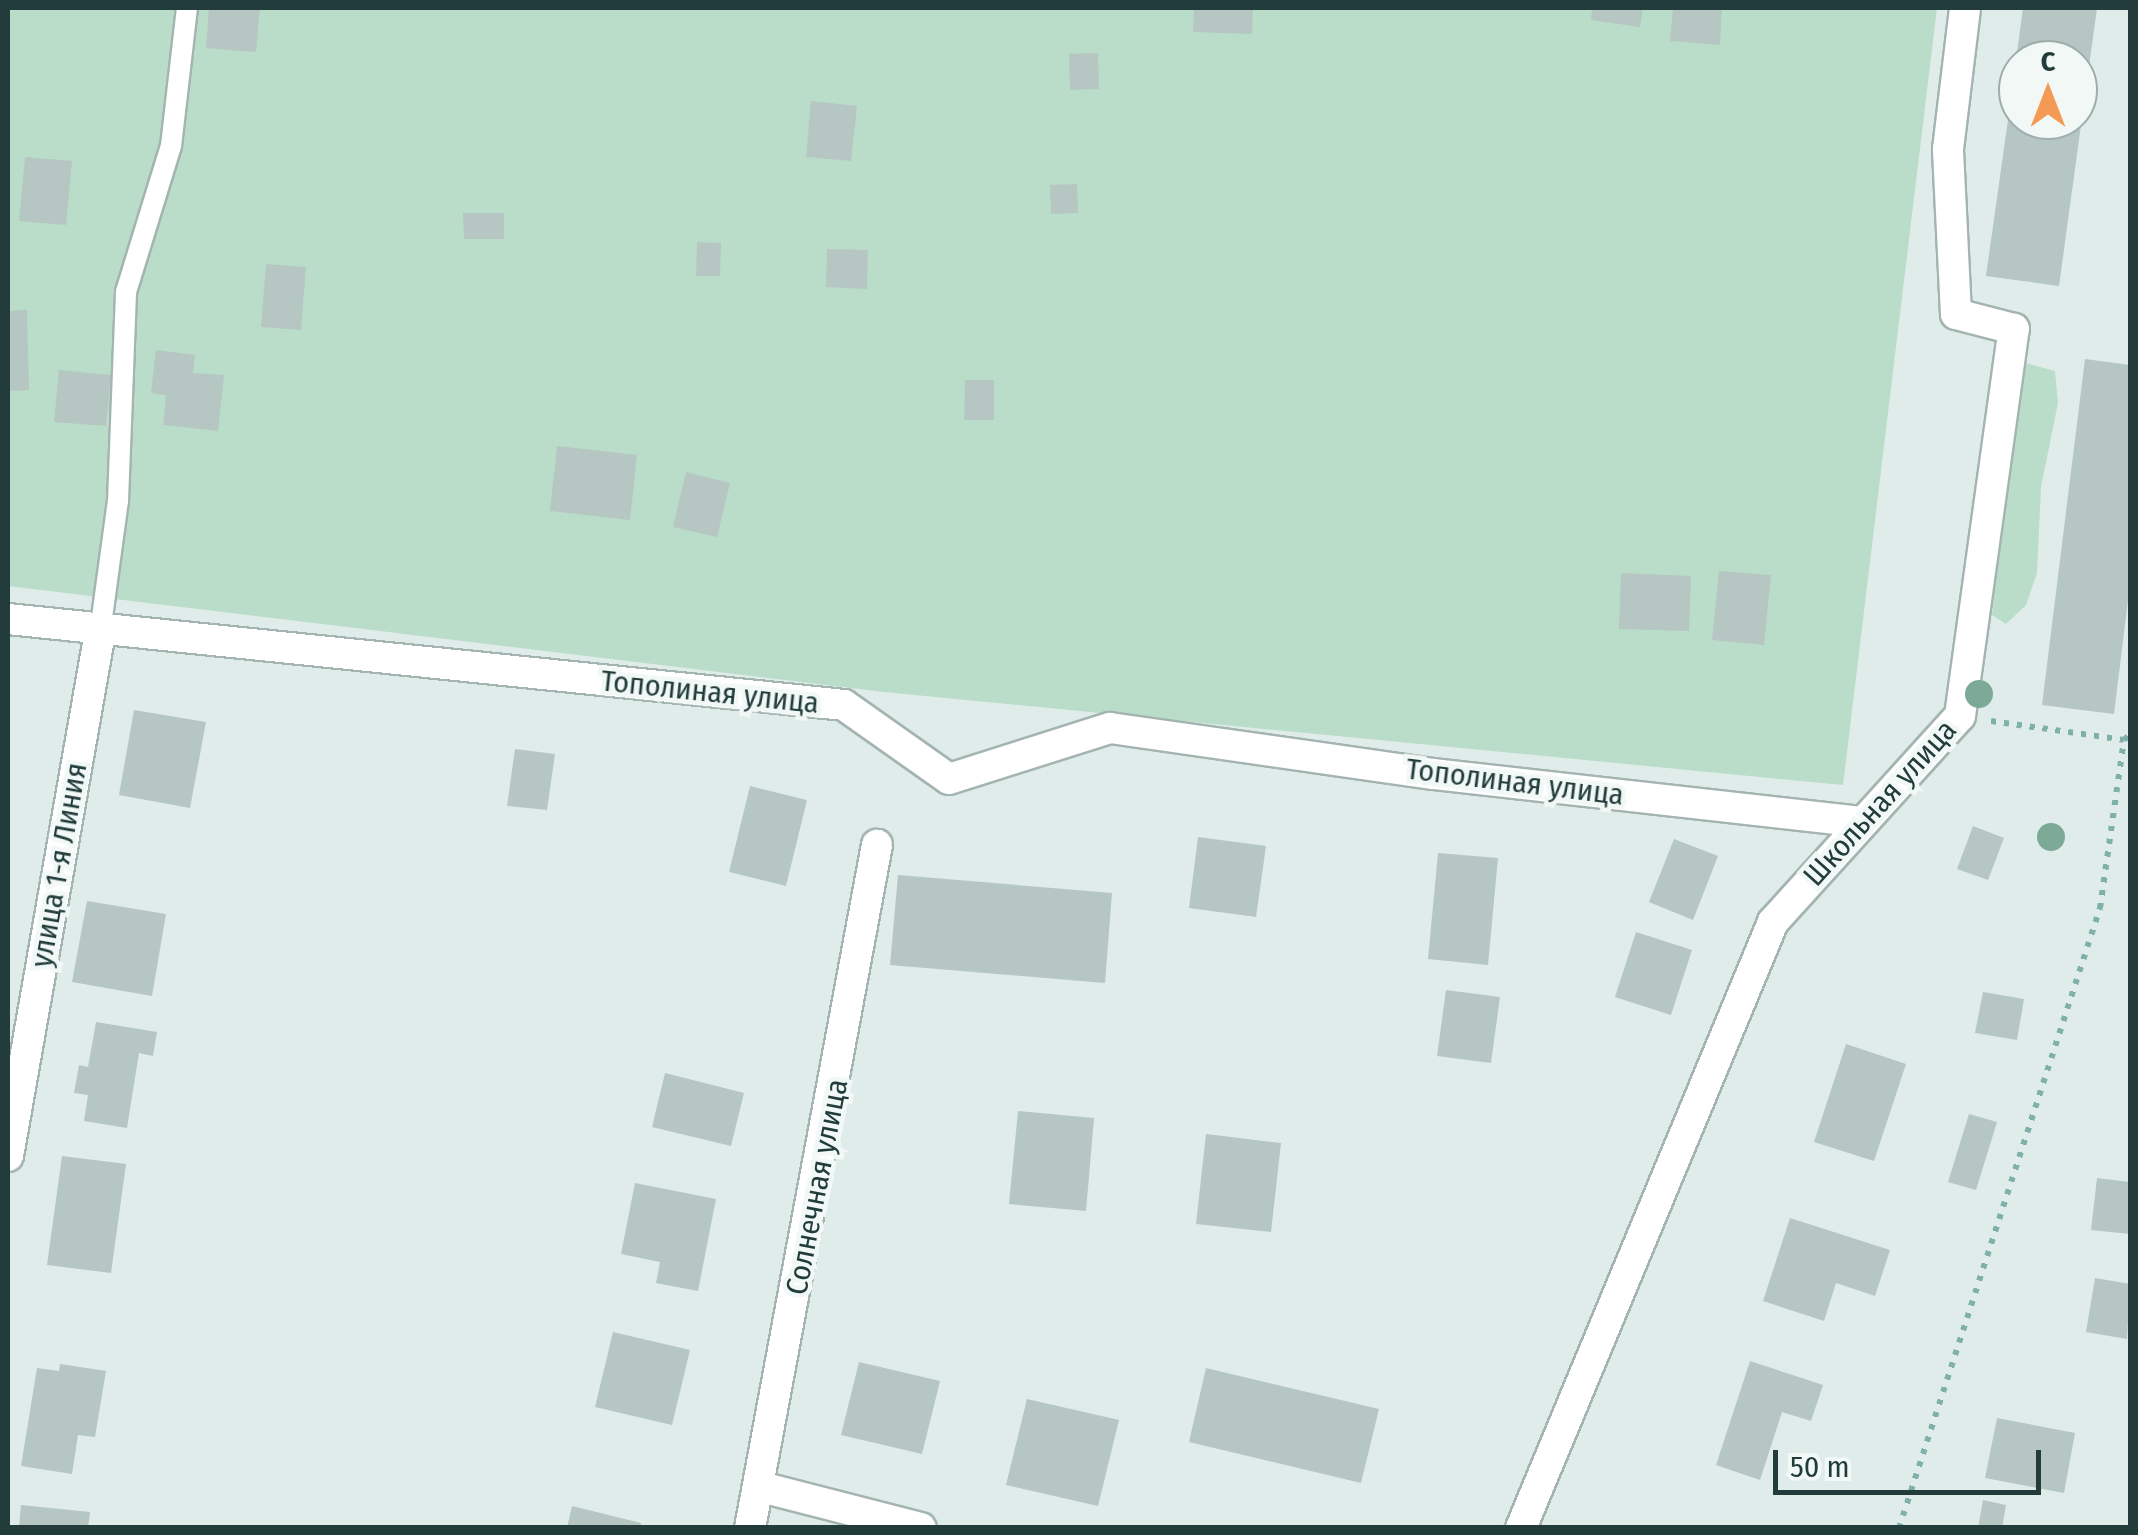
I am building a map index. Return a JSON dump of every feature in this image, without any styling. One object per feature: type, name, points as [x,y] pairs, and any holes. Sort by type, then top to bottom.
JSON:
[{"type":"street","name":"Школьная улица","points":[[1520,1528],[1773,922],[1858,822],[1960,716],[2014,330],[1956,314],[1948,150],[1964,8]]},
{"type":"street","name":"Тополиная улица","points":[[8,619],[100,632],[844,705],[949,778],[1110,728],[1858,822]]},
{"type":"street","name":"улица 1-я Линия","points":[[8,1156],[100,632]]},
{"type":"street","name":"Солнечная улица","points":[[750,1528],[761,1487],[877,845]]},
{"type":"street","points":[[761,1487],[920,1528]]},
{"type":"lane","points":[[100,632],[118,501],[126,292],[171,146],[186,8]]},
{"type":"path","points":[[1899,1528],[2100,908],[2127,737],[1960,716]]},
{"type":"green space","points":[[8,8],[1937,8],[1843,785],[884,692],[8,586]]},
{"type":"green space","points":[[2018,361],[2055,371],[2058,403],[2041,487],[2037,573],[2026,605],[2006,624],[1992,615]]},
{"type":"building","points":[[209,8],[260,8],[256,52],[206,48]]},
{"type":"building","points":[[1194,8],[1253,8],[1252,34],[1193,32]]},
{"type":"building","points":[[1592,8],[1643,8],[1640,27],[1591,20]]},
{"type":"building","points":[[1673,8],[1722,8],[1720,45],[1670,41]]},
{"type":"building","points":[[2023,8],[2097,8],[2093,40],[2019,40]]},
{"type":"building","points":[[1098,53],[1099,89],[1070,90],[1069,54]]},
{"type":"building","points":[[811,101],[857,106],[851,161],[806,157]]},
{"type":"building","points":[[2005,140],[2079,140],[2059,286],[1986,276]]},
{"type":"building","points":[[25,157],[72,161],[66,225],[19,221]]},
{"type":"building","points":[[1077,184],[1078,213],[1051,214],[1050,185]]},
{"type":"building","points":[[463,213],[504,213],[504,239],[464,239]]},
{"type":"building","points":[[697,242],[721,243],[720,276],[696,276]]},
{"type":"building","points":[[827,249],[868,250],[867,289],[826,287]]},
{"type":"building","points":[[266,264],[306,267],[301,330],[261,327]]},
{"type":"building","points":[[27,310],[29,390],[8,391],[8,311]]},
{"type":"building","points":[[156,350],[195,355],[193,373],[224,375],[218,431],[163,425],[166,395],[151,393]]},
{"type":"building","points":[[2085,359],[2130,365],[2130,584],[2114,714],[2042,705]]},
{"type":"building","points":[[59,370],[111,375],[106,426],[54,422]]},
{"type":"building","points":[[965,380],[994,380],[994,420],[964,420]]},
{"type":"building","points":[[557,446],[637,455],[630,520],[550,511]]},
{"type":"building","points":[[686,472],[730,483],[717,537],[673,527]]},
{"type":"building","points":[[1719,571],[1771,575],[1764,645],[1712,640]]},
{"type":"building","points":[[1621,573],[1691,576],[1689,631],[1619,629]]},
{"type":"building","points":[[134,710],[206,722],[190,808],[119,795]]},
{"type":"building","points":[[515,749],[555,754],[547,810],[507,806]]},
{"type":"building","points":[[750,786],[807,800],[786,886],[729,872]]},
{"type":"building","points":[[1973,826],[2004,838],[1988,880],[1957,869]]},
{"type":"building","points":[[1198,837],[1266,846],[1256,917],[1189,908]]},
{"type":"building","points":[[1674,839],[1718,856],[1693,920],[1649,902]]},
{"type":"building","points":[[1438,853],[1498,858],[1488,965],[1428,959]]},
{"type":"building","points":[[898,875],[1112,893],[1105,983],[890,965]]},
{"type":"building","points":[[87,901],[166,914],[152,996],[72,982]]},
{"type":"building","points":[[1636,932],[1692,950],[1671,1015],[1615,997]]},
{"type":"building","points":[[1446,990],[1500,997],[1491,1063],[1437,1056]]},
{"type":"building","points":[[1983,992],[2024,999],[2017,1040],[1975,1033]]},
{"type":"building","points":[[96,1022],[157,1032],[153,1056],[139,1053],[127,1128],[84,1121],[88,1095],[74,1093],[79,1065],[88,1067]]},
{"type":"building","points":[[1846,1044],[1906,1064],[1874,1161],[1814,1142]]},
{"type":"building","points":[[665,1073],[744,1093],[731,1146],[652,1127]]},
{"type":"building","points":[[1018,1111],[1094,1118],[1086,1211],[1009,1204]]},
{"type":"building","points":[[1969,1114],[1997,1122],[1976,1190],[1948,1182]]},
{"type":"building","points":[[1206,1134],[1281,1143],[1271,1232],[1196,1224]]},
{"type":"building","points":[[62,1156],[126,1164],[111,1273],[47,1265]]},
{"type":"building","points":[[2097,1178],[2130,1182],[2130,1234],[2091,1230]]},
{"type":"building","points":[[635,1183],[716,1199],[698,1291],[656,1283],[660,1262],[621,1254]]},
{"type":"building","points":[[1790,1218],[1890,1250],[1875,1296],[1836,1283],[1824,1321],[1763,1301]]},
{"type":"building","points":[[2095,1278],[2130,1284],[2127,1339],[2086,1332]]},
{"type":"building","points":[[613,1332],[690,1350],[672,1425],[595,1407]]},
{"type":"building","points":[[1750,1361],[1823,1385],[1811,1421],[1782,1412],[1760,1480],[1716,1465]]},
{"type":"building","points":[[859,1362],[940,1381],[922,1454],[841,1435]]},
{"type":"building","points":[[60,1364],[106,1371],[95,1437],[78,1435],[72,1474],[21,1466],[37,1368],[59,1371]]},
{"type":"building","points":[[1206,1368],[1379,1409],[1361,1483],[1189,1442]]},
{"type":"building","points":[[1027,1399],[1119,1420],[1098,1506],[1006,1485]]},
{"type":"building","points":[[1997,1418],[2075,1433],[2064,1493],[1985,1478]]},
{"type":"building","points":[[1983,1500],[2006,1505],[2002,1528],[1978,1528]]},
{"type":"building","points":[[21,1505],[90,1512],[88,1528],[19,1528]]},
{"type":"building","points":[[572,1506],[641,1523],[640,1528],[567,1528]]}]
